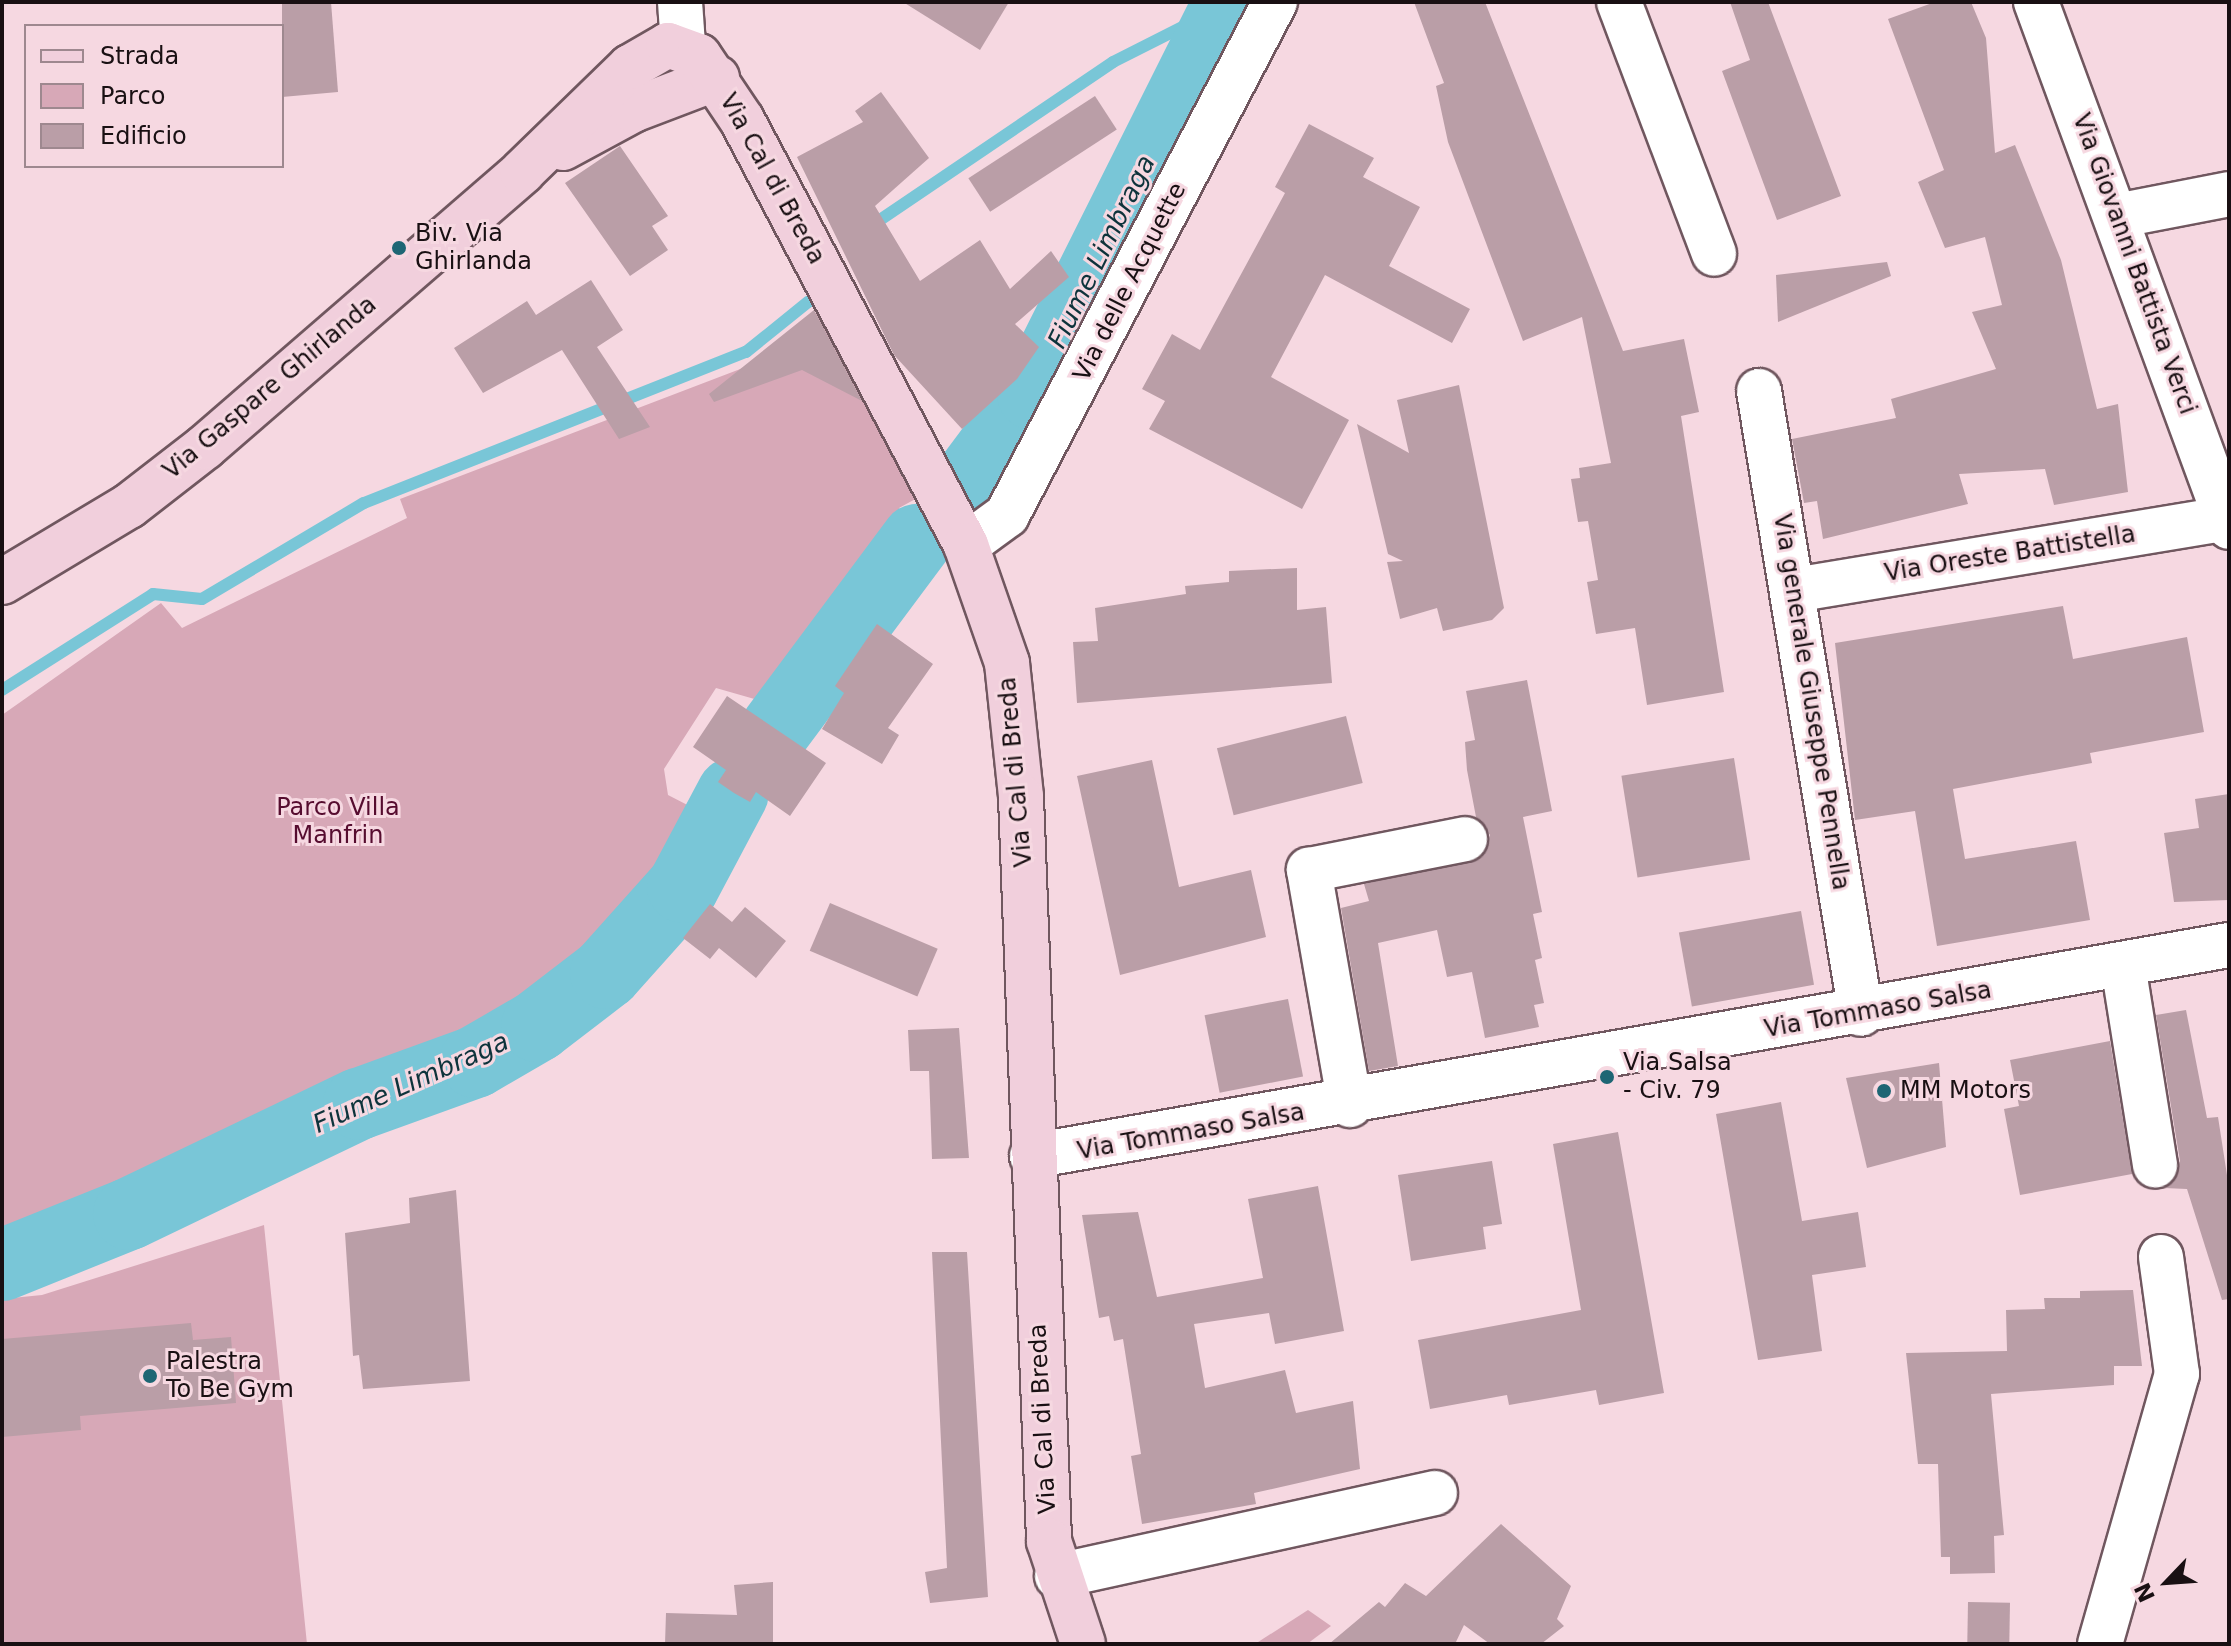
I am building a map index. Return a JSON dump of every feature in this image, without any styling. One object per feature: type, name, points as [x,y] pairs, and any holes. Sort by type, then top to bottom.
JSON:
[{"type":"street","points":[[522,172],[630,67],[683,45],[680,2]]},
{"type":"street","name":"Via delle Acquette","points":[[966,545],[1007,515],[1275,2]]},
{"type":"street","points":[[1619,2],[1714,254]]},
{"type":"street","name":"Via Giovanni Battista Verci","points":[[2036,2],[2228,521]]},
{"type":"street","name":"Via Cal di Breda","points":[[683,45],[717,78],[966,545],[994,614],[1016,729],[1044,1463],[1057,1576],[1083,1644]]},
{"type":"street","points":[[522,172],[633,110],[717,78]]},
{"type":"street","name":"Via Gaspare Ghirlanda","points":[[2,582],[129,506],[205,447],[522,172]]},
{"type":"street","points":[[2116,216],[2229,194]]},
{"type":"street","name":"Via generale Giuseppe Pennella","points":[[1759,391],[1861,1014]]},
{"type":"street","name":"Via Oreste Battistella","points":[[1794,590],[2228,521]]},
{"type":"street","points":[[1350,1105],[1309,870],[1465,839]]},
{"type":"street","name":"Via Tommaso Salsa","points":[[1032,1156],[1350,1105],[2229,945]]},
{"type":"street","points":[[2123,965],[2155,1165]]},
{"type":"street","points":[[2100,1644],[2177,1374],[2161,1257]]},
{"type":"street","points":[[1057,1576],[1435,1493]]},
{"type":"green space","name":"Parco Villa Manfrin","points":[[818,311],[919,497],[899,508],[911,531],[765,702],[716,688],[664,769],[668,795],[703,813],[572,977],[309,1100],[83,1218],[2,1248],[2,715],[161,603],[182,628],[407,518],[400,499],[756,363]]},
{"type":"green space","points":[[264,1225],[307,1644],[2,1644],[2,1299],[42,1295]]},
{"type":"green space","points":[[1308,1610],[1331,1626],[1307,1644],[1255,1644]]},
{"type":"building","points":[[282,2],[331,2],[338,92],[284,97]]},
{"type":"building","points":[[903,2],[1009,2],[980,50]]},
{"type":"building","points":[[1414,2],[1485,2],[1623,351],[1684,339],[1699,412],[1681,416],[1724,692],[1647,705],[1635,628],[1596,634],[1587,582],[1598,580],[1588,521],[1578,522],[1571,479],[1580,478],[1579,468],[1611,463],[1582,317],[1523,341],[1448,142],[1436,86],[1444,83]]},
{"type":"building","points":[[1730,2],[1768,2],[1841,196],[1777,220],[1722,71],[1750,60]]},
{"type":"building","points":[[1935,2],[1971,2],[1986,38],[1995,153],[2015,145],[2061,260],[2097,409],[2118,404],[2128,492],[2054,505],[2045,469],[1959,474],[1968,504],[1823,539],[1817,501],[1804,503],[1792,439],[1896,418],[1891,399],[1996,369],[1972,312],[2002,305],[1985,237],[1945,248],[1918,182],[1944,170],[1888,19]]},
{"type":"building","points":[[881,92],[929,158],[875,206],[920,281],[980,240],[1010,289],[1051,251],[1069,277],[1015,324],[1039,347],[1017,379],[962,429],[894,355],[797,157],[863,122],[855,111]]},
{"type":"building","points":[[1095,96],[1117,130],[990,212],[968,178]]},
{"type":"building","points":[[1309,124],[1374,158],[1363,177],[1420,207],[1389,266],[1470,309],[1452,343],[1325,275],[1271,377],[1349,420],[1302,509],[1149,429],[1165,401],[1142,389],[1172,334],[1200,350],[1285,193],[1275,187]]},
{"type":"building","points":[[620,146],[668,216],[652,226],[668,250],[630,276],[565,183]]},
{"type":"building","points":[[1887,262],[1891,276],[1778,322],[1776,275]]},
{"type":"building","points":[[591,280],[623,330],[597,347],[650,427],[619,439],[562,350],[483,393],[454,348],[527,301],[536,315]]},
{"type":"building","points":[[814,310],[862,401],[802,370],[714,402],[709,394]]},
{"type":"building","points":[[1459,385],[1504,608],[1492,620],[1443,631],[1437,608],[1400,619],[1387,562],[1403,561],[1388,554],[1357,424],[1409,453],[1397,400]]},
{"type":"building","points":[[1297,568],[1297,610],[1326,607],[1332,683],[1077,703],[1073,642],[1098,641],[1095,608],[1186,594],[1185,586],[1229,582],[1229,571]]},
{"type":"building","points":[[2063,606],[2073,659],[2187,637],[2204,732],[2090,753],[2092,763],[1953,789],[1965,859],[2076,841],[2090,920],[1937,946],[1915,811],[1855,820],[1835,643]]},
{"type":"building","points":[[877,624],[933,664],[888,728],[899,735],[882,764],[822,729],[844,693],[835,686]]},
{"type":"building","points":[[1527,680],[1552,811],[1523,817],[1542,912],[1533,914],[1542,958],[1535,960],[1544,1003],[1534,1005],[1539,1027],[1485,1038],[1472,972],[1447,977],[1437,930],[1378,943],[1398,1066],[1369,1071],[1341,908],[1369,901],[1364,884],[1482,857],[1490,835],[1476,817],[1467,770],[1465,742],[1475,740],[1466,691]]},
{"type":"building","points":[[727,696],[826,763],[790,816],[756,792],[750,802],[718,782],[726,770],[693,747]]},
{"type":"building","points":[[1346,716],[1363,783],[1234,815],[1217,748]]},
{"type":"building","points":[[1734,758],[1750,860],[1638,878],[1621,776]]},
{"type":"building","points":[[1152,760],[1179,887],[1251,870],[1266,937],[1120,975],[1077,776]]},
{"type":"building","points":[[2229,794],[2229,900],[2174,902],[2164,833],[2199,828],[2195,799]]},
{"type":"building","points":[[830,903],[938,949],[917,997],[810,951]]},
{"type":"building","points":[[710,904],[732,922],[745,907],[786,941],[756,978],[719,948],[710,959],[683,938]]},
{"type":"building","points":[[1801,911],[1814,985],[1692,1006],[1679,933]]},
{"type":"building","points":[[1288,999],[1303,1077],[1220,1093],[1205,1015]]},
{"type":"building","points":[[2186,1010],[2207,1118],[2218,1117],[2229,1188],[2229,1299],[2222,1300],[2187,1189],[2164,1188],[2180,1161],[2156,1015]]},
{"type":"building","points":[[959,1028],[969,1158],[932,1159],[929,1071],[910,1071],[908,1030]]},
{"type":"building","points":[[2110,1041],[2132,1174],[2020,1195],[2004,1109],[2019,1106],[2010,1060]]},
{"type":"building","points":[[1939,1063],[1946,1147],[1867,1168],[1846,1078]]},
{"type":"building","points":[[1781,1102],[1802,1221],[1858,1212],[1866,1267],[1812,1275],[1822,1351],[1758,1360],[1716,1114]]},
{"type":"building","points":[[1618,1132],[1664,1393],[1599,1405],[1596,1390],[1509,1405],[1507,1395],[1430,1409],[1418,1340],[1581,1310],[1553,1144]]},
{"type":"building","points":[[1492,1161],[1502,1224],[1483,1227],[1486,1249],[1411,1261],[1398,1175]]},
{"type":"building","points":[[1318,1186],[1344,1331],[1275,1344],[1269,1313],[1194,1324],[1205,1388],[1285,1370],[1296,1413],[1353,1401],[1360,1469],[1254,1493],[1256,1504],[1142,1524],[1131,1456],[1141,1454],[1123,1339],[1114,1341],[1109,1316],[1099,1318],[1082,1215],[1138,1212],[1157,1297],[1263,1278],[1248,1199]]},
{"type":"building","points":[[456,1190],[470,1381],[363,1389],[359,1355],[353,1356],[345,1233],[410,1223],[409,1198]]},
{"type":"building","points":[[932,1252],[967,1252],[988,1597],[930,1603],[925,1572],[947,1568]]},
{"type":"building","points":[[2133,1290],[2142,1366],[2114,1366],[2114,1385],[1991,1394],[2004,1535],[1994,1536],[1995,1573],[1950,1574],[1950,1557],[1941,1557],[1938,1464],[1918,1464],[1906,1353],[2007,1351],[2006,1310],[2045,1309],[2044,1298],[2080,1298],[2080,1291]]},
{"type":"building","points":[[191,1323],[193,1340],[231,1337],[236,1403],[80,1416],[81,1430],[2,1437],[2,1339]]},
{"type":"building","points":[[1501,1524],[1571,1586],[1557,1619],[1564,1626],[1541,1644],[1490,1644],[1464,1625],[1455,1644],[1329,1644],[1379,1602],[1385,1607],[1405,1583],[1426,1596]]},
{"type":"building","points":[[773,1582],[773,1644],[665,1644],[666,1613],[737,1615],[734,1585]]},
{"type":"building","points":[[1968,1602],[2010,1603],[2009,1644],[1967,1644]]},
{"type":"waterway","name":"Fiume Limbraga","points":[[960,492],[1033,394],[1229,2]]},
{"type":"waterway","points":[[871,226],[1113,62],[1228,4]]},
{"type":"waterway","points":[[2,690],[153,594],[202,599],[364,503],[746,352],[808,302]]},
{"type":"waterway","name":"Fiume Limbraga","points":[[776,729],[917,540]]},
{"type":"waterway","name":"Fiume Limbraga","points":[[2,1265],[129,1214],[359,1104],[475,1062],[537,1026],[606,973],[683,887],[733,793]]},
{"type":"place","name":"Biv. Via Ghirlanda","points":[[399,248]]},
{"type":"place","name":"Via Salsa - Civ. 79","points":[[1607,1077]]},
{"type":"place","name":"MM Motors","points":[[1884,1091]]},
{"type":"place","name":"Palestra To Be Gym","points":[[150,1376]]}]
